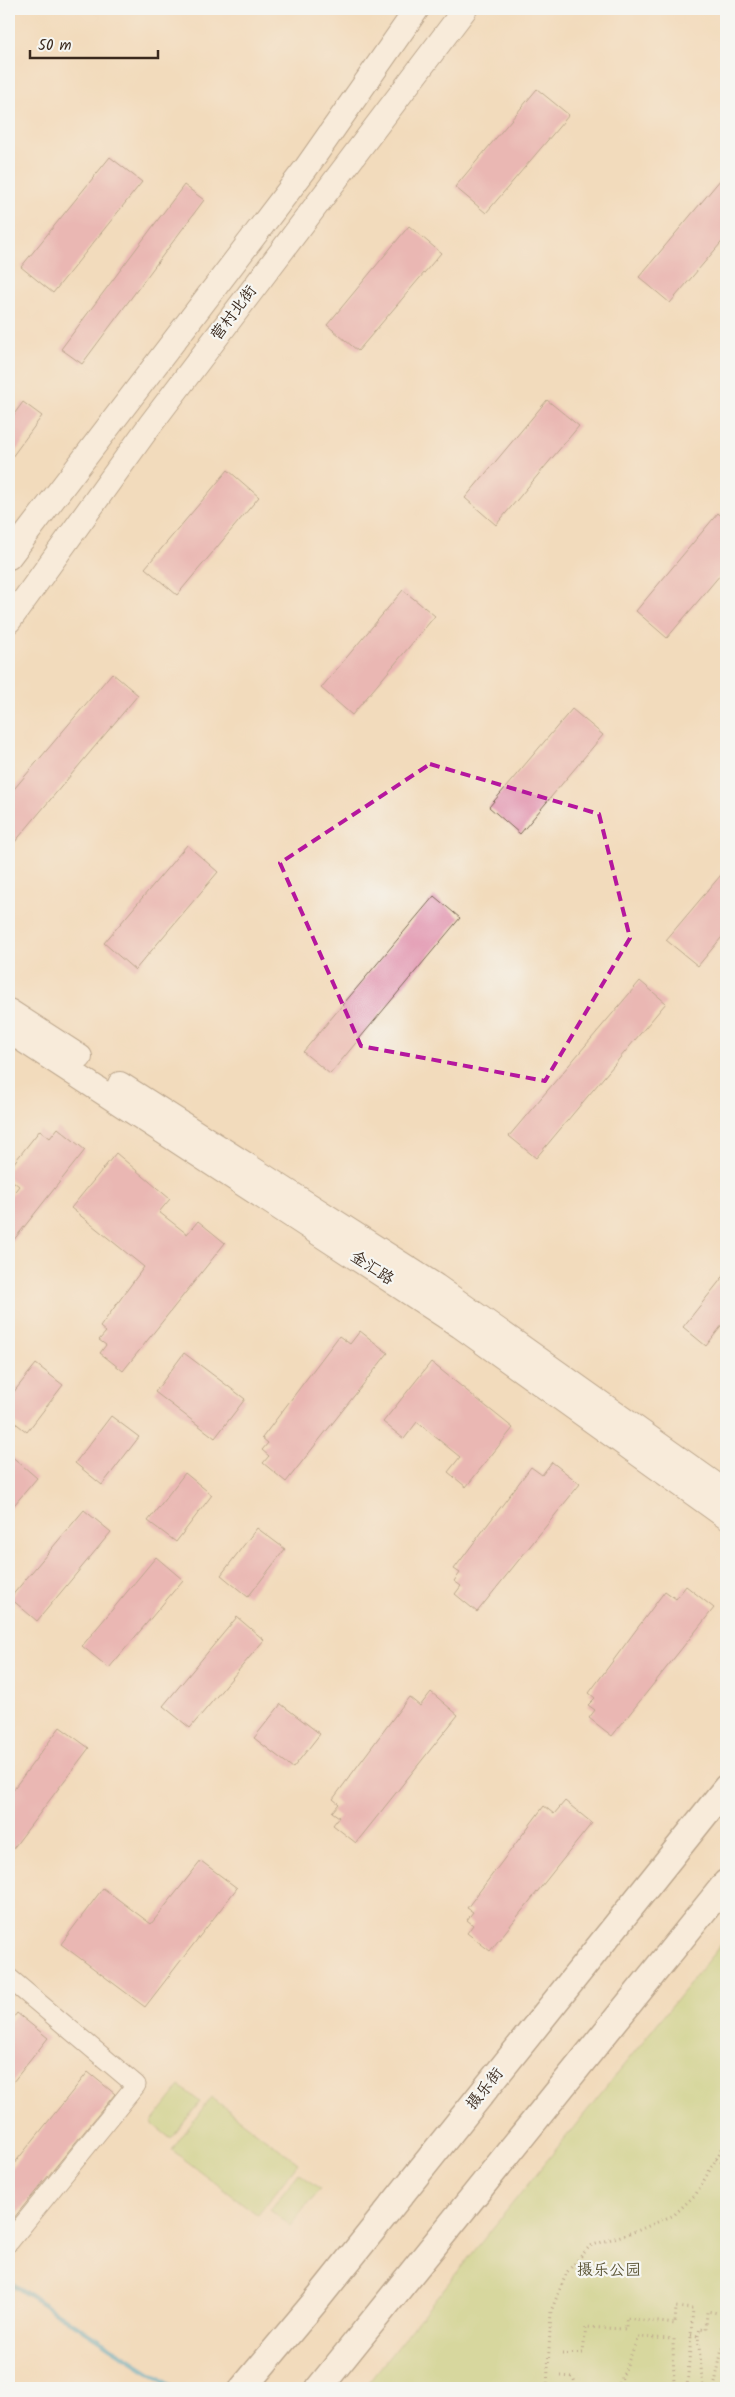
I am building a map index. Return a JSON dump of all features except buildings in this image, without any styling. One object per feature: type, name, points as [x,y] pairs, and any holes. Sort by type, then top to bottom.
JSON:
[{"type":"main road","name":"摄乐街","points":[[242,2388],[315,2302],[726,1788]]},
{"type":"main road","points":[[319,2388],[726,1883]]},
{"type":"street","name":"营村北街","points":[[9,557],[306,168],[417,9]]},
{"type":"street","name":"营村北街","points":[[9,622],[150,425],[465,9]]},
{"type":"street","name":"金汇路","points":[[9,1011],[255,1172],[436,1286],[726,1492]]},
{"type":"street","name":"金汇路","points":[[9,1031],[460,1326],[726,1517]]},
{"type":"street","points":[[9,1978],[136,2085],[9,2242]]},
{"type":"path","points":[[547,2388],[551,2311],[567,2272],[590,2246],[640,2230],[674,2215],[696,2194],[726,2142]]},
{"type":"path","points":[[716,2159],[726,2165]]},
{"type":"path","points":[[562,2354],[583,2353],[586,2327],[626,2329],[626,2318],[675,2324],[676,2307],[693,2309],[687,2388]]},
{"type":"path","points":[[703,2388],[698,2336],[700,2328],[706,2329],[707,2311],[718,2313]]},
{"type":"path","points":[[691,2335],[698,2336]]},
{"type":"path","points":[[618,2388],[638,2337],[673,2339],[674,2388]]},
{"type":"path","points":[[714,2388],[722,2349],[726,2347]]},
{"type":"path","points":[[561,2376],[574,2377],[576,2388]]},
{"type":"highlighted area","points":[[430,764],[599,814],[630,938],[545,1081],[361,1046],[280,863]]},
{"type":"green space","name":"摄乐公园","points":[[726,1938],[726,2388],[364,2388]]},
{"type":"green space","points":[[180,2086],[200,2102],[171,2139],[151,2123]]},
{"type":"green space","points":[[211,2097],[298,2163],[258,2215],[172,2150]]},
{"type":"green space","points":[[299,2173],[320,2189],[290,2226],[270,2210]]},
{"type":"waterway","points":[[9,2282],[174,2388]]}]
